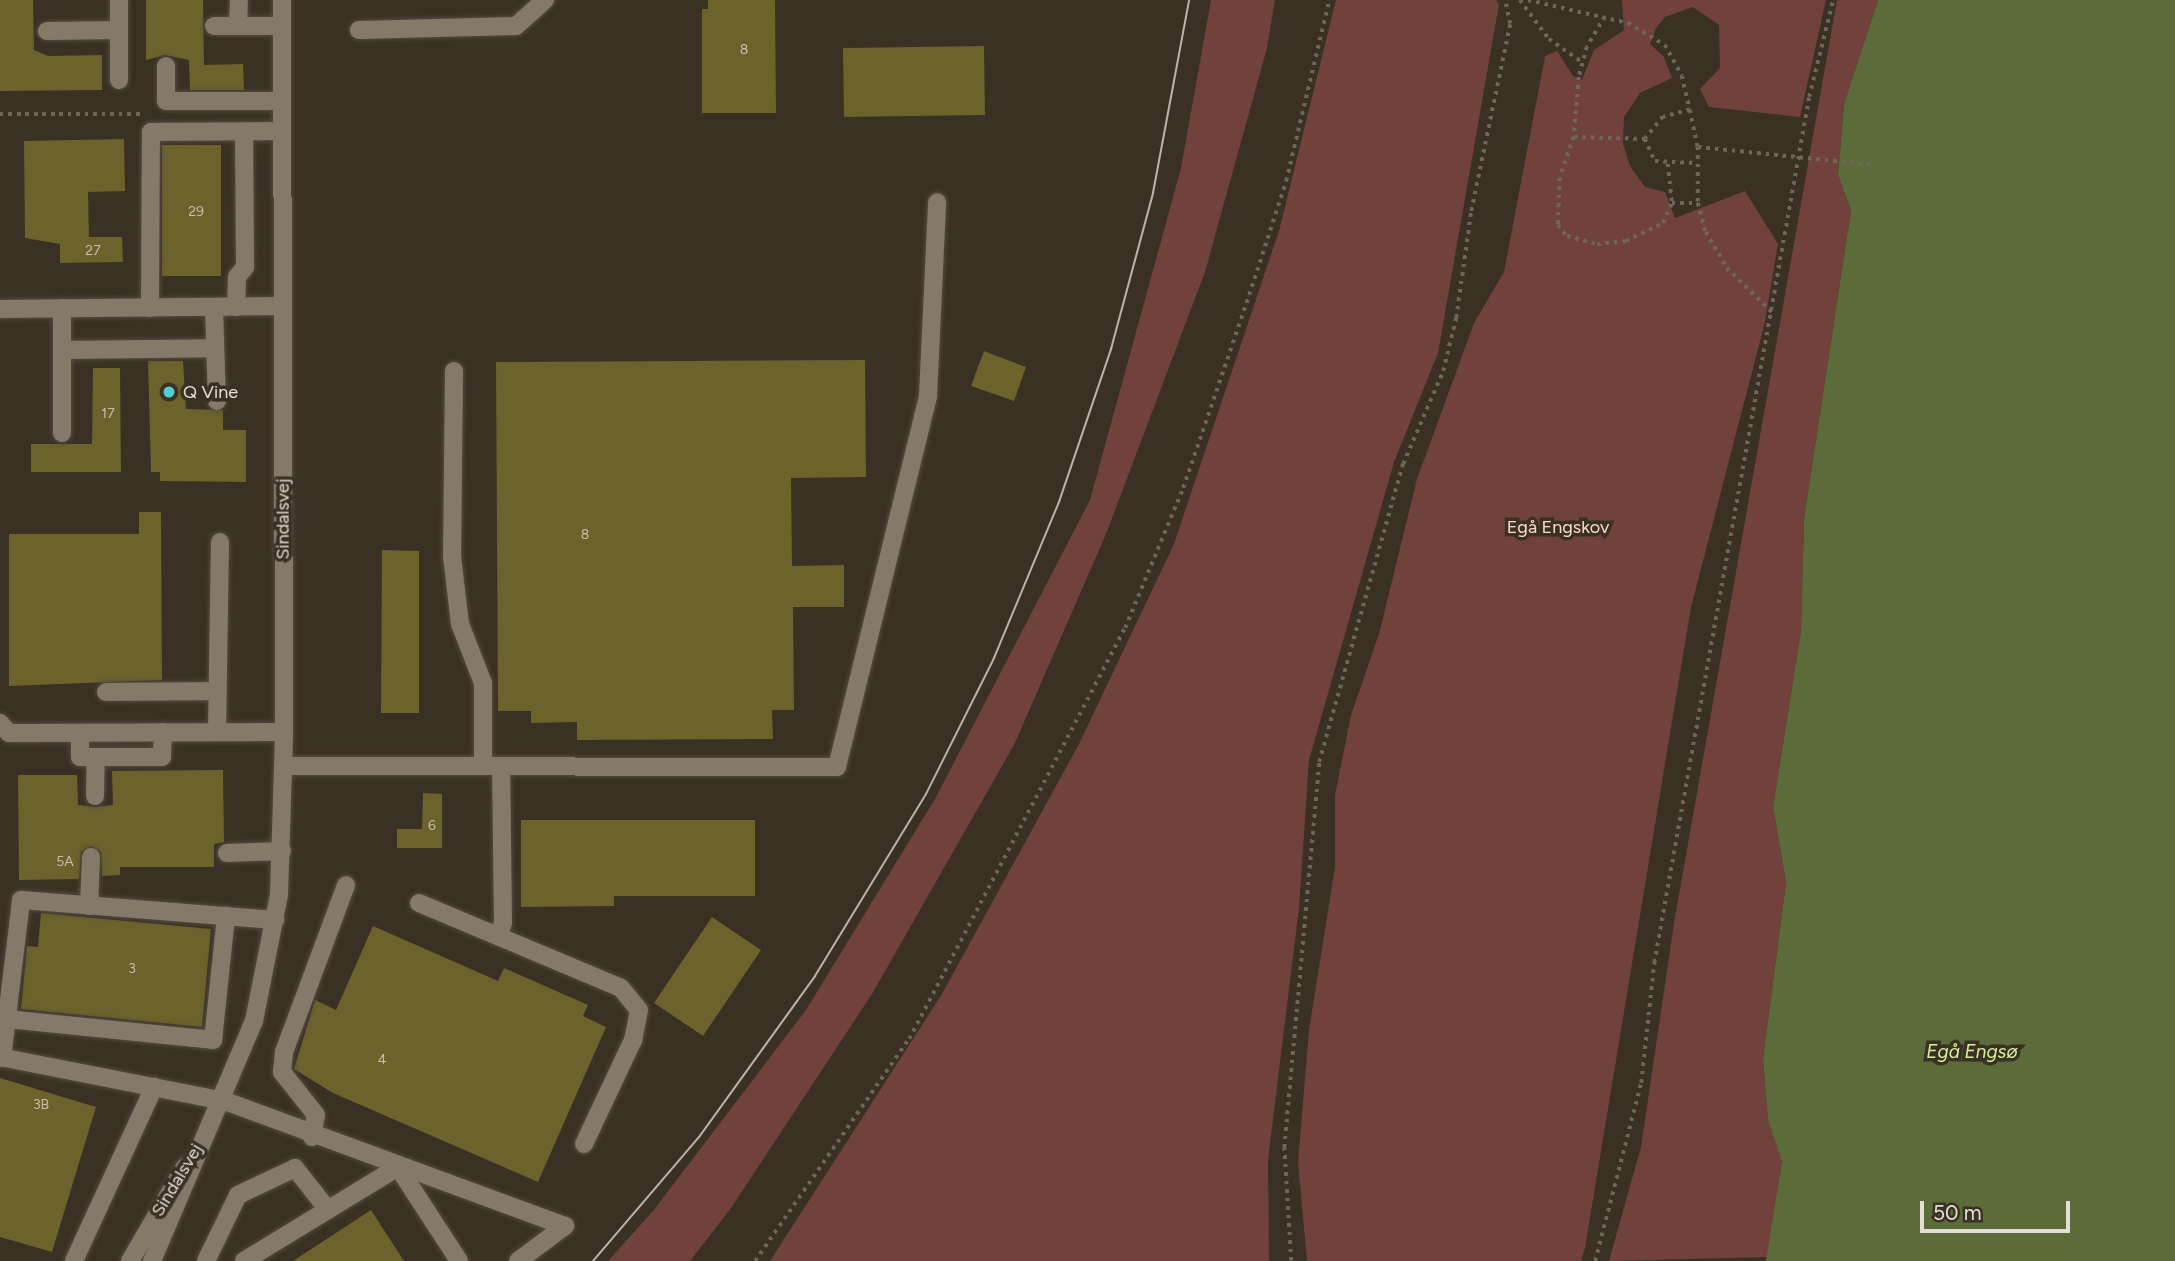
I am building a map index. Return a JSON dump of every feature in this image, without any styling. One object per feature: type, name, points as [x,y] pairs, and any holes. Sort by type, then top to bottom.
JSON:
[{"type":"street","points":[[119,80],[120,0]]},
{"type":"street","points":[[238,26],[239,0]]},
{"type":"street","name":"Sindalsvej","points":[[152,1261],[225,1101],[243,1054],[275,920],[282,852],[284,766],[282,0]]},
{"type":"street","points":[[359,30],[516,26],[545,0]]},
{"type":"street","points":[[214,26],[282,26]]},
{"type":"street","points":[[47,31],[119,30]]},
{"type":"street","points":[[166,66],[166,101],[282,101]]},
{"type":"street","points":[[150,308],[151,132],[282,131]]},
{"type":"street","points":[[236,307],[237,276],[245,267],[244,132]]},
{"type":"street","points":[[284,766],[837,767],[928,396],[937,202]]},
{"type":"street","points":[[0,309],[283,306]]},
{"type":"street","points":[[214,307],[217,401]]},
{"type":"street","points":[[62,309],[62,433]]},
{"type":"street","points":[[62,349],[215,348]]},
{"type":"street","points":[[454,371],[452,556],[460,624],[483,683],[503,923],[498,936]]},
{"type":"street","points":[[217,732],[220,542]]},
{"type":"street","points":[[106,692],[218,691]]},
{"type":"street","points":[[5,728],[80,733],[284,732]]},
{"type":"street","points":[[80,733],[80,757],[162,757],[163,732]]},
{"type":"street","points":[[95,796],[96,757]]},
{"type":"street","points":[[227,853],[282,852]]},
{"type":"street","points":[[89,906],[91,857]]},
{"type":"street","points":[[312,1137],[316,1115],[282,1072],[284,1052],[346,885]]},
{"type":"street","points":[[275,920],[21,900],[1,1058],[225,1101],[312,1137],[565,1226],[517,1261]]},
{"type":"street","points":[[419,903],[621,988],[639,1010],[633,1040],[584,1144]]},
{"type":"street","points":[[213,1040],[226,916]]},
{"type":"street","points":[[6,1019],[213,1040],[243,1054]]},
{"type":"street","points":[[74,1261],[154,1087]]},
{"type":"street","name":"Sindalsvej","points":[[131,1261],[225,1101]]},
{"type":"street","points":[[244,1261],[398,1167]]},
{"type":"street","points":[[398,1167],[459,1261]]},
{"type":"street","points":[[206,1261],[238,1195],[295,1168],[328,1210]]},
{"type":"path","points":[[755,1261],[909,1039],[1125,628],[1183,488],[1250,295],[1286,181],[1329,0]]},
{"type":"path","points":[[1291,1261],[1284,1148],[1319,762],[1364,618],[1403,464],[1443,371],[1453,332],[1510,24],[1505,0]]},
{"type":"path","points":[[1520,0],[1549,39],[1583,62]]},
{"type":"path","points":[[1528,0],[1639,27],[1665,45],[1682,76],[1698,147],[1695,163],[1698,203],[1723,262],[1773,313]]},
{"type":"path","points":[[1595,1261],[1641,1083],[1654,963],[1800,156],[1833,0]]},
{"type":"path","points":[[1605,17],[1583,62],[1574,137],[1556,203],[1558,225],[1567,236],[1597,244],[1644,236],[1663,223],[1672,203],[1668,164]]},
{"type":"path","points":[[1645,139],[1663,117],[1690,110]]},
{"type":"path","points":[[0,114],[148,114]]},
{"type":"path","points":[[1574,137],[1645,139]]},
{"type":"path","points":[[1645,139],[1655,161],[1668,164],[1695,163]]},
{"type":"path","points":[[1698,147],[1875,165]]},
{"type":"path","points":[[1672,203],[1698,203]]},
{"type":"green space","points":[[1211,0],[1275,0],[1267,48],[1205,272],[1106,534],[1014,745],[872,994],[731,1208],[690,1261],[608,1261],[653,1211],[806,1010],[935,799],[1090,500],[1181,168]]},
{"type":"green space","points":[[1336,0],[1496,0],[1499,4],[1438,353],[1394,462],[1309,760],[1299,908],[1268,1160],[1269,1261],[770,1261],[942,994],[1079,744],[1174,544],[1279,231]]},
{"type":"green space","name":"Egå Engskov","points":[[1622,0],[1826,0],[1800,117],[1709,107],[1700,89],[1720,68],[1719,25],[1693,7],[1665,17],[1656,28],[1650,44],[1664,57],[1672,78],[1640,93],[1624,117],[1623,144],[1630,166],[1645,187],[1665,192],[1675,218],[1745,191],[1778,244],[1765,322],[1691,607],[1585,1248],[1581,1261],[1307,1261],[1298,1162],[1309,1030],[1335,867],[1335,795],[1351,715],[1379,634],[1417,479],[1474,323],[1504,272],[1545,56],[1557,51],[1573,76],[1582,80],[1594,50],[1624,30]]},
{"type":"green space","points":[[1837,0],[1878,0],[1844,104],[1838,175],[1851,210],[1804,519],[1801,631],[1773,807],[1786,882],[1763,1059],[1768,1120],[1782,1160],[1768,1257],[1609,1261],[1641,1147],[1674,923]]},
{"type":"water","name":"Egå Engsø","points":[[1878,0],[2175,0],[2175,1261],[1766,1261],[1782,1161],[1768,1120],[1763,1059],[1786,882],[1773,807],[1801,631],[1804,519],[1851,210],[1838,175],[1844,104]]},
{"type":"building","points":[[0,0],[33,0],[34,50],[48,56],[102,55],[102,90],[0,91]]},
{"type":"building","points":[[146,0],[203,0],[204,65],[243,64],[244,90],[190,90],[189,60],[165,55],[146,60]]},
{"type":"building","points":[[708,0],[775,0],[776,113],[702,113],[702,9],[708,9]]},
{"type":"building","points":[[984,46],[985,115],[844,117],[843,48]]},
{"type":"building","points":[[124,139],[125,191],[88,192],[89,237],[122,237],[123,262],[60,263],[60,244],[25,238],[24,141]]},
{"type":"building","points":[[162,145],[221,145],[221,276],[162,276]]},
{"type":"building","points":[[984,351],[1026,367],[1014,401],[971,386]]},
{"type":"building","points":[[865,360],[866,477],[791,478],[792,566],[844,565],[844,607],[793,607],[794,710],[772,710],[773,739],[577,740],[577,722],[531,723],[531,711],[498,711],[496,362]]},
{"type":"building","points":[[148,361],[183,361],[186,409],[223,410],[223,430],[246,430],[246,482],[160,481],[160,472],[151,472]]},
{"type":"building","points":[[93,368],[120,368],[121,472],[31,472],[31,444],[92,444]]},
{"type":"building","points":[[139,512],[161,512],[162,680],[9,686],[9,534],[139,534]]},
{"type":"building","points":[[382,550],[419,551],[419,713],[381,713]]},
{"type":"building","points":[[223,770],[224,842],[214,844],[214,867],[120,867],[120,875],[102,876],[101,852],[91,846],[81,852],[79,879],[19,880],[18,775],[77,775],[78,805],[95,807],[113,805],[112,771]]},
{"type":"building","points":[[423,793],[442,794],[442,848],[397,848],[397,829],[422,829]]},
{"type":"building","points":[[521,820],[755,820],[755,896],[614,896],[614,906],[521,907]]},
{"type":"building","points":[[41,913],[211,929],[202,1027],[21,1009],[27,946],[38,947]]},
{"type":"building","points":[[712,917],[761,950],[703,1036],[654,1003]]},
{"type":"building","points":[[373,926],[498,981],[504,968],[588,1005],[583,1016],[606,1027],[538,1182],[333,1093],[294,1069],[315,1000],[336,1010]]},
{"type":"building","points":[[0,1078],[96,1107],[52,1252],[0,1237]]},
{"type":"building","points":[[371,1210],[404,1261],[293,1261]]},
{"type":"tram line","points":[[593,1261],[699,1137],[815,976],[926,794],[994,658],[1059,502],[1111,349],[1153,193],[1189,0]]},
{"type":"place","name":"Q Vine","points":[[169,392]]}]
